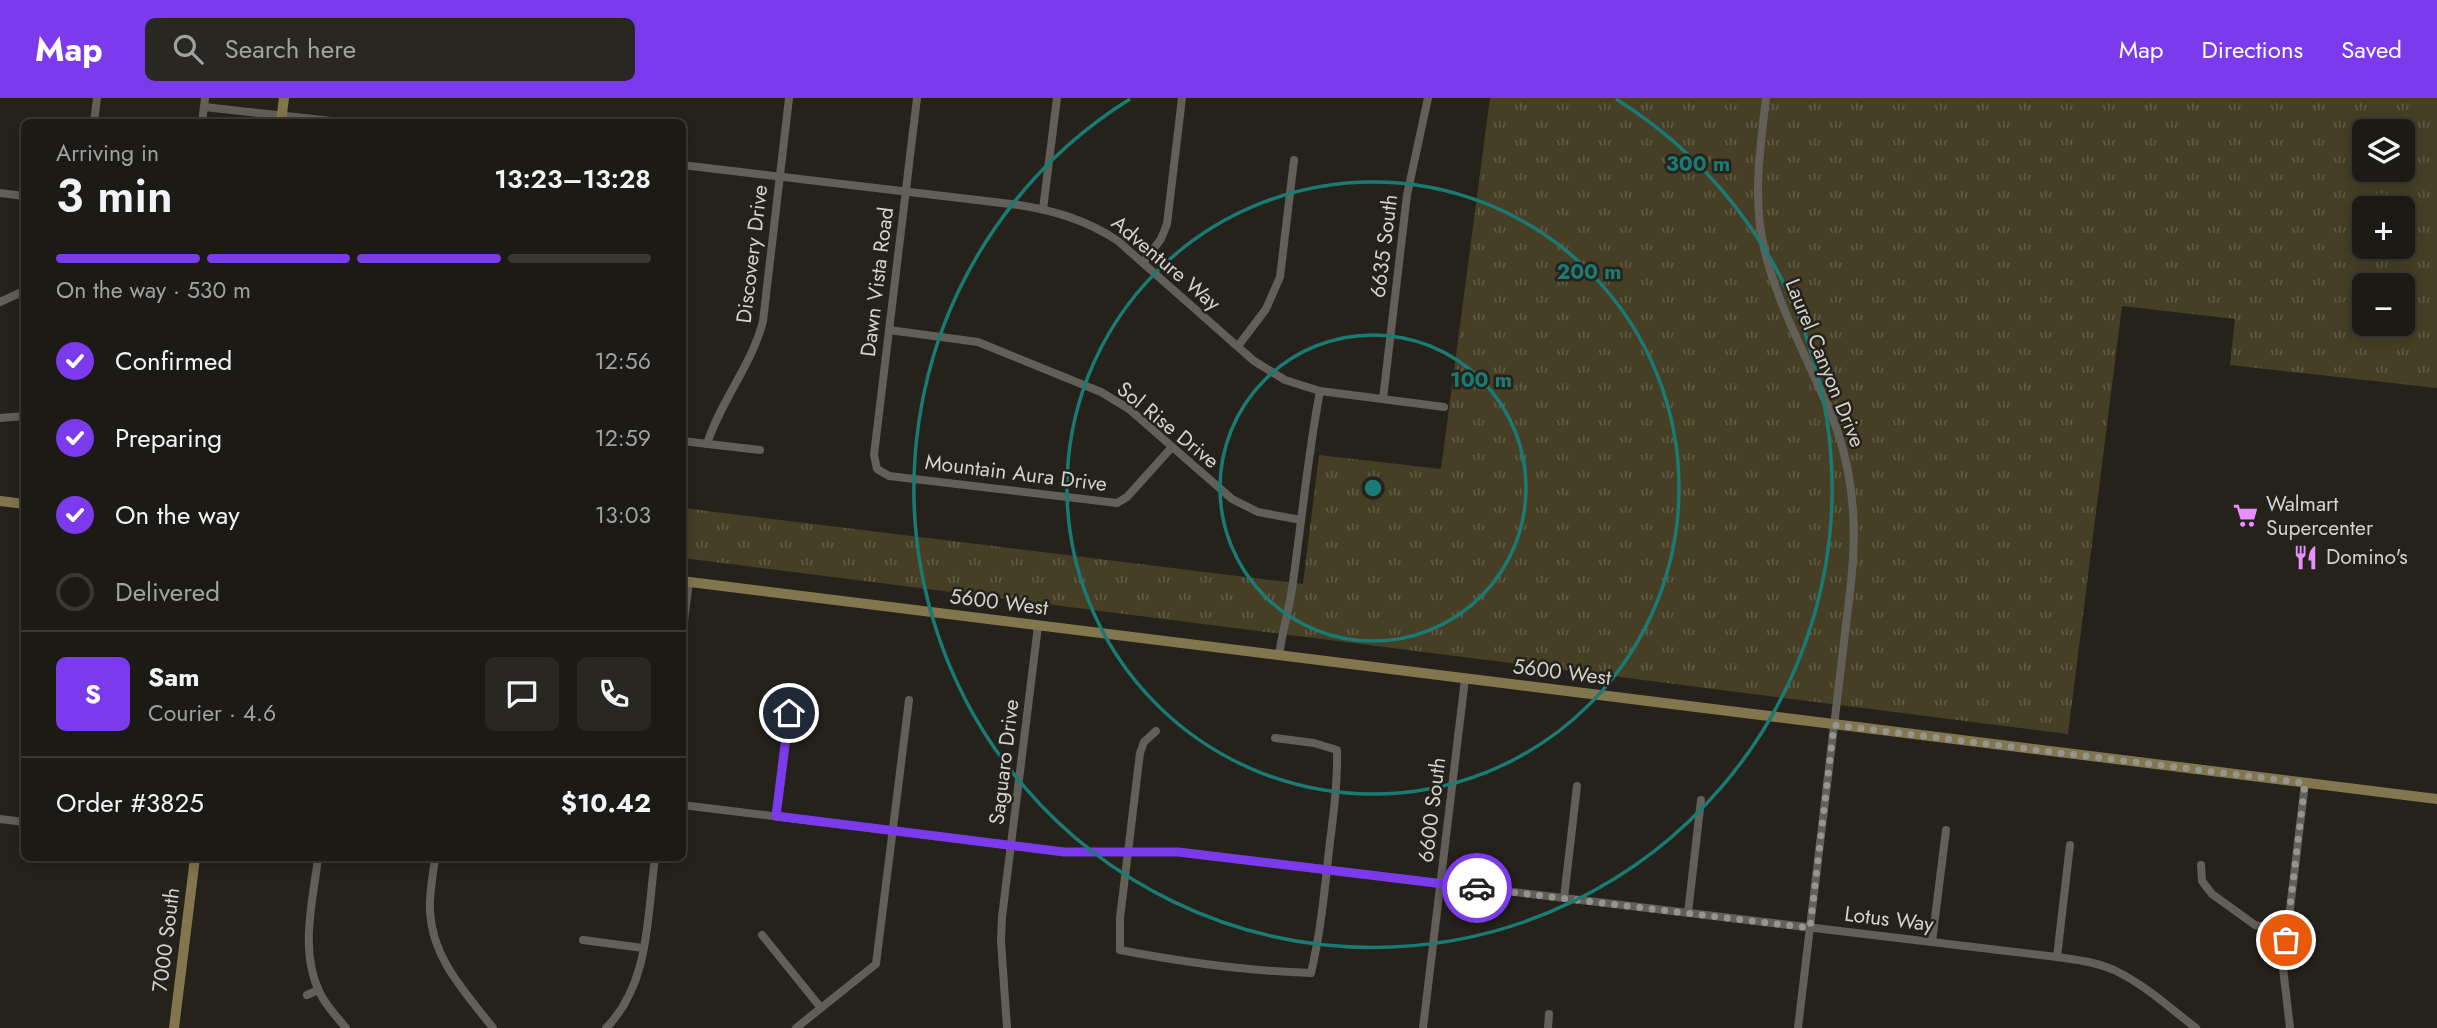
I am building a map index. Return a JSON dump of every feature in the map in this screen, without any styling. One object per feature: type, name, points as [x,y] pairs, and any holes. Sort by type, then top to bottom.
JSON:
[{"type":"main road","points":[[282,119],[284,98]]},
{"type":"main road","points":[[0,501],[21,504]]},
{"type":"main road","name":"5600 West","points":[[686,582],[2437,799]]},
{"type":"main road","name":"7000 South","points":[[174,1028],[195,861]]},
{"type":"street","points":[[94,119],[97,98]]},
{"type":"street","name":"Discovery Drive","points":[[707,444],[713,423],[759,335],[763,321],[789,98]]},
{"type":"street","name":"Dawn Vista Road","points":[[877,469],[874,459],[917,98]]},
{"type":"street","points":[[1043,209],[1057,98]]},
{"type":"street","points":[[1143,263],[1161,239],[1167,224],[1182,98]]},
{"type":"street","name":"6635 South","points":[[1383,400],[1407,195],[1428,98]]},
{"type":"street","name":"Laurel Canyon Drive","points":[[1766,98],[1757,180],[1765,252],[1776,287],[1838,433],[1853,503],[1853,561],[1798,1028]]},
{"type":"street","points":[[205,103],[282,119]]},
{"type":"street","points":[[1238,346],[1266,309],[1279,277],[1294,160]]},
{"type":"street","name":"Adventure Way","points":[[686,165],[1043,209],[1073,217],[1096,227],[1118,242],[1275,375],[1296,385],[1320,391],[1444,407]]},
{"type":"street","points":[[0,193],[21,196]]},
{"type":"street","points":[[0,302],[21,292]]},
{"type":"street","name":"Sol Rise Drive","points":[[889,330],[963,339],[991,346],[1115,400],[1238,503],[1266,515],[1301,520]]},
{"type":"street","points":[[1279,656],[1293,587],[1312,427],[1320,391]]},
{"type":"street","points":[[0,418],[21,416]]},
{"type":"street","points":[[686,441],[760,450]]},
{"type":"street","name":"Mountain Aura Drive","points":[[877,469],[889,476],[1117,503],[1127,497],[1172,447]]},
{"type":"street","name":"Saguaro Drive","points":[[1007,1028],[1001,941],[1038,626]]},
{"type":"street","name":"6600 South","points":[[1423,1028],[1465,679]]},
{"type":"street","points":[[776,816],[793,687]]},
{"type":"street","points":[[796,1028],[876,964],[909,700]]},
{"type":"street","points":[[1156,731],[1144,741],[1140,752],[1119,918],[1120,950],[1151,956],[1311,973],[1317,946],[1338,778],[1337,750],[1314,743],[1275,738]]},
{"type":"street","points":[[2290,1028],[2283,980],[2286,932],[2305,783]]},
{"type":"street","points":[[1564,898],[1577,786]]},
{"type":"street","points":[[1688,913],[1701,800]]},
{"type":"street","name":"Lotus Way","points":[[686,805],[1064,852],[1178,852],[2057,957],[2098,964],[2116,971],[2196,1028]]},
{"type":"street","points":[[0,819],[21,822]]},
{"type":"street","points":[[1932,942],[1946,831]]},
{"type":"street","points":[[2057,957],[2070,845]]},
{"type":"street","points":[[318,861],[308,951],[318,990],[346,1028]]},
{"type":"street","points":[[435,861],[430,911],[437,946],[454,978],[493,1028]]},
{"type":"street","points":[[606,1028],[621,1012],[639,973],[654,861]]},
{"type":"street","points":[[2201,865],[2203,881],[2212,894],[2255,925],[2286,932]]},
{"type":"street","points":[[762,934],[821,1008]]},
{"type":"street","points":[[583,940],[643,948]]},
{"type":"street","points":[[307,995],[318,990]]},
{"type":"street","points":[[1548,1028],[1549,1014]]},
{"type":"green space","points":[[1490,98],[2437,98],[2437,388],[2230,365],[2235,319],[2122,306],[2068,734],[686,558],[686,508],[1303,584],[1319,455],[1441,469]]},
{"type":"way so far","points":[[1477,888],[1810,928],[1834,725],[2305,783],[2286,940]]},
{"type":"place","name":"Walmart Supercenter","points":[[2246,516]]},
{"type":"place","name":"Domino's","points":[[2306,557]]},
{"type":"route","points":[[789,713],[776,816],[1064,852],[1178,852],[1477,888]]}]
